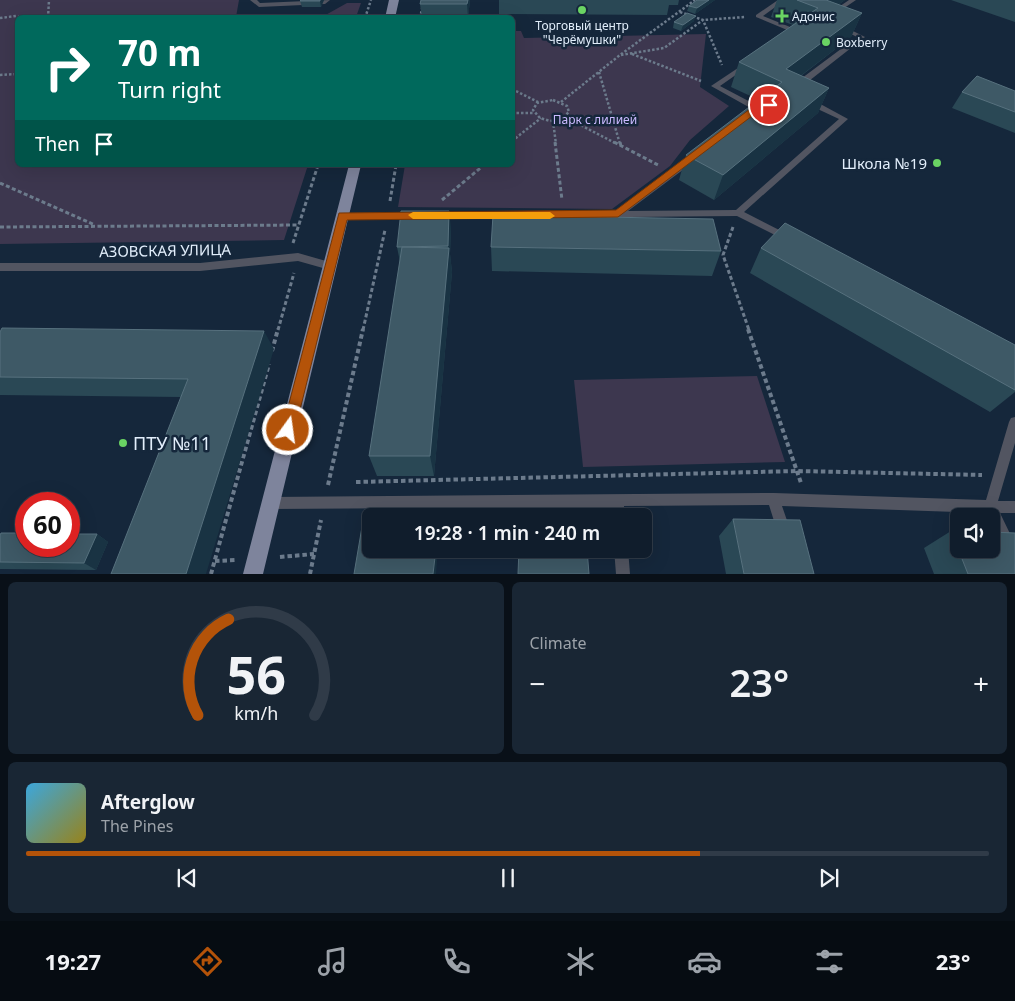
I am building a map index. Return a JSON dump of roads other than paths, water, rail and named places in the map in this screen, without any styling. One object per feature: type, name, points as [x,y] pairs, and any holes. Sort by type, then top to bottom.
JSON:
[{"type":"main road","points":[[391,15],[394,0]]},
{"type":"main road","points":[[253,574],[355,167]]},
{"type":"lane","points":[[253,0],[259,5],[325,2],[328,0]]},
{"type":"lane","points":[[782,0],[758,16],[794,31],[806,31]]},
{"type":"lane","points":[[823,20],[853,0]]},
{"type":"lane","points":[[738,213],[844,119],[790,92],[862,36],[831,23]]},
{"type":"lane","points":[[786,36],[794,31]]},
{"type":"lane","points":[[749,62],[715,86],[753,111],[769,105]]},
{"type":"lane","points":[[618,214],[704,150]]},
{"type":"lane","points":[[343,216],[564,216],[738,213],[799,244]]},
{"type":"lane","name":"АЗОВСКАЯ УЛИЦА","points":[[0,267],[200,267],[298,257],[330,266]]},
{"type":"lane","points":[[1015,422],[990,507],[1015,558]]},
{"type":"lane","points":[[270,503],[774,499],[1015,507]]},
{"type":"lane","points":[[774,499],[788,546]]},
{"type":"lane","points":[[617,501],[617,508]]},
{"type":"lane","points":[[622,558],[623,574]]},
{"type":"place","name":"Торговый центр \"Черёмушки\"","points":[[582,10]]},
{"type":"place","name":"Адонис","points":[[782,16]]},
{"type":"place","name":"Boxberry","points":[[826,42]]},
{"type":"place","name":"Школа №19","points":[[937,163]]},
{"type":"place","name":"ПТУ №11","points":[[123,443]]},
{"type":"park label","name":"Парк с лилией","points":[[595,119]]}]
